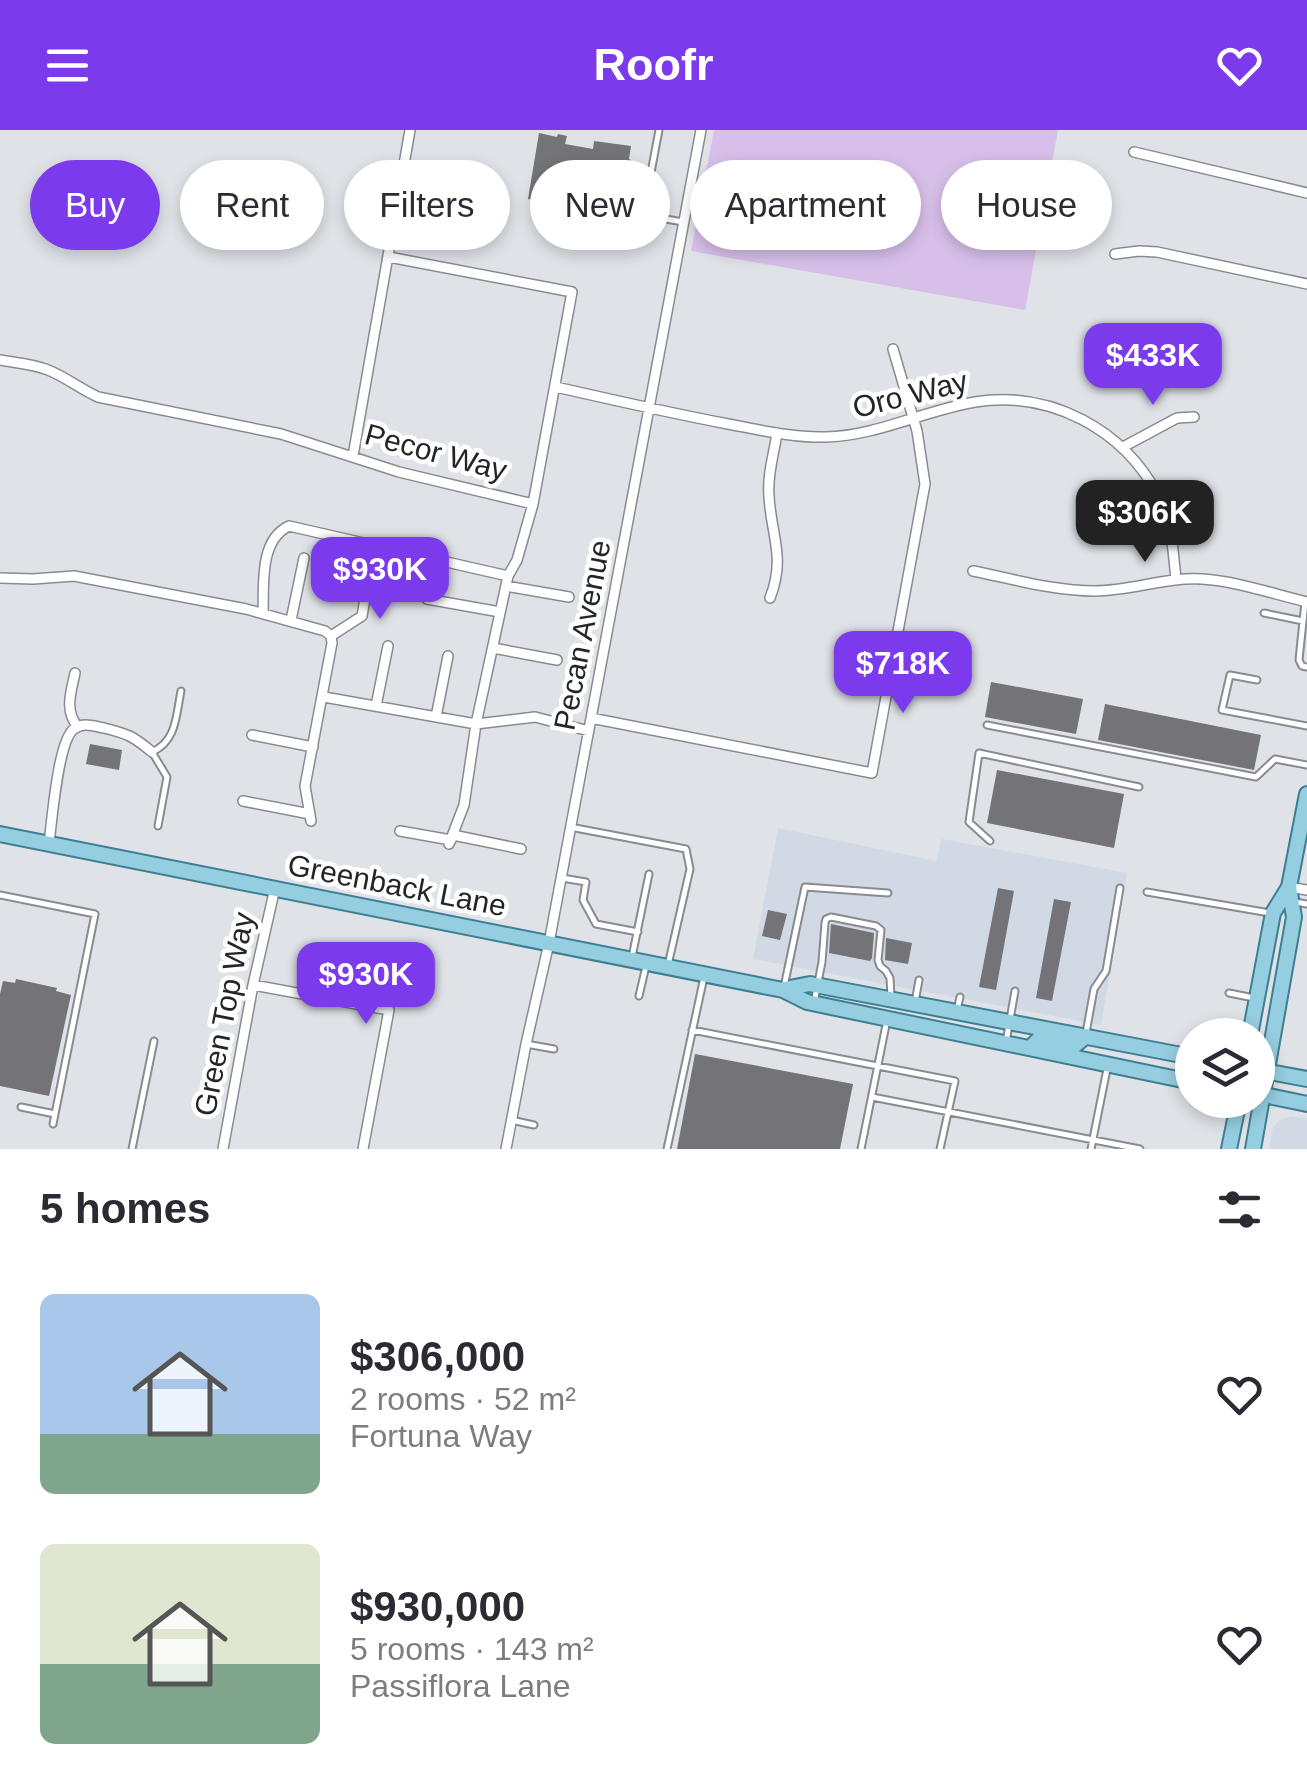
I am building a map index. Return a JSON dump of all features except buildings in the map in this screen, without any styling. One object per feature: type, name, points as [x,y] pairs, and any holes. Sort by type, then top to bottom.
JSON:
[{"type":"main road","points":[[1274,1018],[1294,917],[1306,800]]},
{"type":"main road","name":"Greenback Lane","points":[[0,834],[783,990],[814,1003],[1175,1078]]},
{"type":"main road","points":[[1253,1018],[1273,913],[1296,897]]},
{"type":"main road","name":"Greenback Lane","points":[[783,990],[810,984],[920,1006],[958,1005],[1009,1024],[1175,1054]]},
{"type":"main road","points":[[840,1008],[849,1002],[876,1006],[890,1000]]},
{"type":"main road","points":[[887,1018],[896,1012],[915,1012],[920,1006]]},
{"type":"main road","points":[[1030,1048],[1039,1039],[1074,1046],[1086,1036]]},
{"type":"main road","points":[[1275,1073],[1307,1079]]},
{"type":"main road","points":[[1275,1098],[1307,1104]]},
{"type":"main road","points":[[1229,1149],[1235,1118]]},
{"type":"main road","points":[[1253,1149],[1258,1118]]},
{"type":"street","points":[[353,456],[410,130]]},
{"type":"street","name":"Pecan Avenue","points":[[506,1149],[701,130]]},
{"type":"street","points":[[1134,152],[1307,194]]},
{"type":"street","points":[[1116,254],[1158,252],[1307,284]]},
{"type":"street","name":"Pecor Way","points":[[0,360],[45,368],[98,396],[281,434],[399,472],[533,504],[572,292],[389,257]]},
{"type":"street","points":[[591,718],[872,773],[924,492],[917,431],[893,350]]},
{"type":"street","name":"Oro Way","points":[[556,388],[777,433],[825,438],[974,402],[1027,401],[1073,413],[1123,448],[1160,498],[1170,531],[1176,579]]},
{"type":"street","points":[[1123,448],[1177,418],[1194,418]]},
{"type":"street","points":[[770,598],[778,568],[768,494],[777,433]]},
{"type":"street","points":[[451,840],[464,804],[476,724],[507,581],[533,504]]},
{"type":"street","points":[[263,614],[268,548],[278,531],[289,526],[569,598]]},
{"type":"street","points":[[292,620],[304,558]]},
{"type":"street","points":[[331,636],[362,616],[370,570]]},
{"type":"street","points":[[974,571],[1063,589],[1094,591],[1176,579],[1217,580],[1306,602]]},
{"type":"street","points":[[0,578],[74,576],[246,608],[324,630],[331,636],[324,697],[305,786],[311,817],[243,802]]},
{"type":"street","points":[[427,598],[500,612]]},
{"type":"street","points":[[376,706],[388,646]]},
{"type":"street","points":[[492,648],[557,660]]},
{"type":"street","points":[[436,717],[448,656]]},
{"type":"street","points":[[75,674],[70,712],[78,726]]},
{"type":"street","points":[[324,697],[476,724],[536,717],[589,731]]},
{"type":"street","points":[[49,843],[64,744],[70,733],[78,726],[89,725],[132,735],[152,752]]},
{"type":"street","points":[[252,735],[314,747]]},
{"type":"street","points":[[400,831],[521,850]]},
{"type":"street","name":"Green Top Way","points":[[223,1149],[275,888]]},
{"type":"street","points":[[1296,897],[1307,890]]},
{"type":"street","points":[[253,985],[389,1010],[362,1149]]},
{"type":"lane","points":[[659,130],[643,215],[684,222]]},
{"type":"lane","points":[[1306,602],[1299,660],[1307,667]]},
{"type":"lane","points":[[1264,613],[1303,620]]},
{"type":"lane","points":[[1257,680],[1230,674],[1222,710],[1307,726]]},
{"type":"lane","points":[[158,826],[167,777],[152,752],[171,738],[181,691]]},
{"type":"lane","points":[[987,725],[1256,778],[1275,759],[1307,764]]},
{"type":"lane","points":[[990,841],[969,822],[979,754],[1138,787]]},
{"type":"lane","points":[[570,827],[686,849],[690,868],[668,967]]},
{"type":"lane","points":[[639,996],[638,932],[649,874]]},
{"type":"lane","points":[[560,878],[586,882],[583,900],[596,924],[638,932]]},
{"type":"lane","points":[[783,990],[805,887],[888,894]]},
{"type":"lane","points":[[1086,1036],[1094,989],[1106,971],[1120,888]]},
{"type":"lane","points":[[1147,892],[1273,913]]},
{"type":"lane","points":[[0,895],[96,914],[54,1124]]},
{"type":"lane","points":[[814,1003],[825,923],[835,917],[881,930],[878,960],[890,978],[890,1000]]},
{"type":"lane","points":[[666,1149],[704,974]]},
{"type":"lane","points":[[920,980],[920,1006]]},
{"type":"lane","points":[[1006,1043],[1015,991]]},
{"type":"lane","points":[[1229,993],[1257,998]]},
{"type":"lane","points":[[861,1149],[887,1018]]},
{"type":"lane","points":[[692,1030],[954,1080],[940,1149]]},
{"type":"lane","points":[[132,1149],[154,1042]]},
{"type":"lane","points":[[526,1044],[554,1049]]},
{"type":"lane","points":[[1091,1149],[1107,1064]]},
{"type":"lane","points":[[872,1097],[1140,1149]]},
{"type":"lane","points":[[20,1107],[56,1114]]},
{"type":"lane","points":[[512,1120],[534,1124]]},
{"type":"shaded area","points":[[714,130],[1058,130],[1052,160],[941,160],[941,250],[1036,250],[1025,310],[691,251],[921,250],[921,160],[708,160]]},
{"type":"shaded area","points":[[778,828],[936,861],[942,839],[1127,873],[1101,1025],[753,959]]},
{"type":"shaded area","points":[[1291,1116],[1307,1119],[1307,1149],[1269,1149],[1273,1127]]}]
